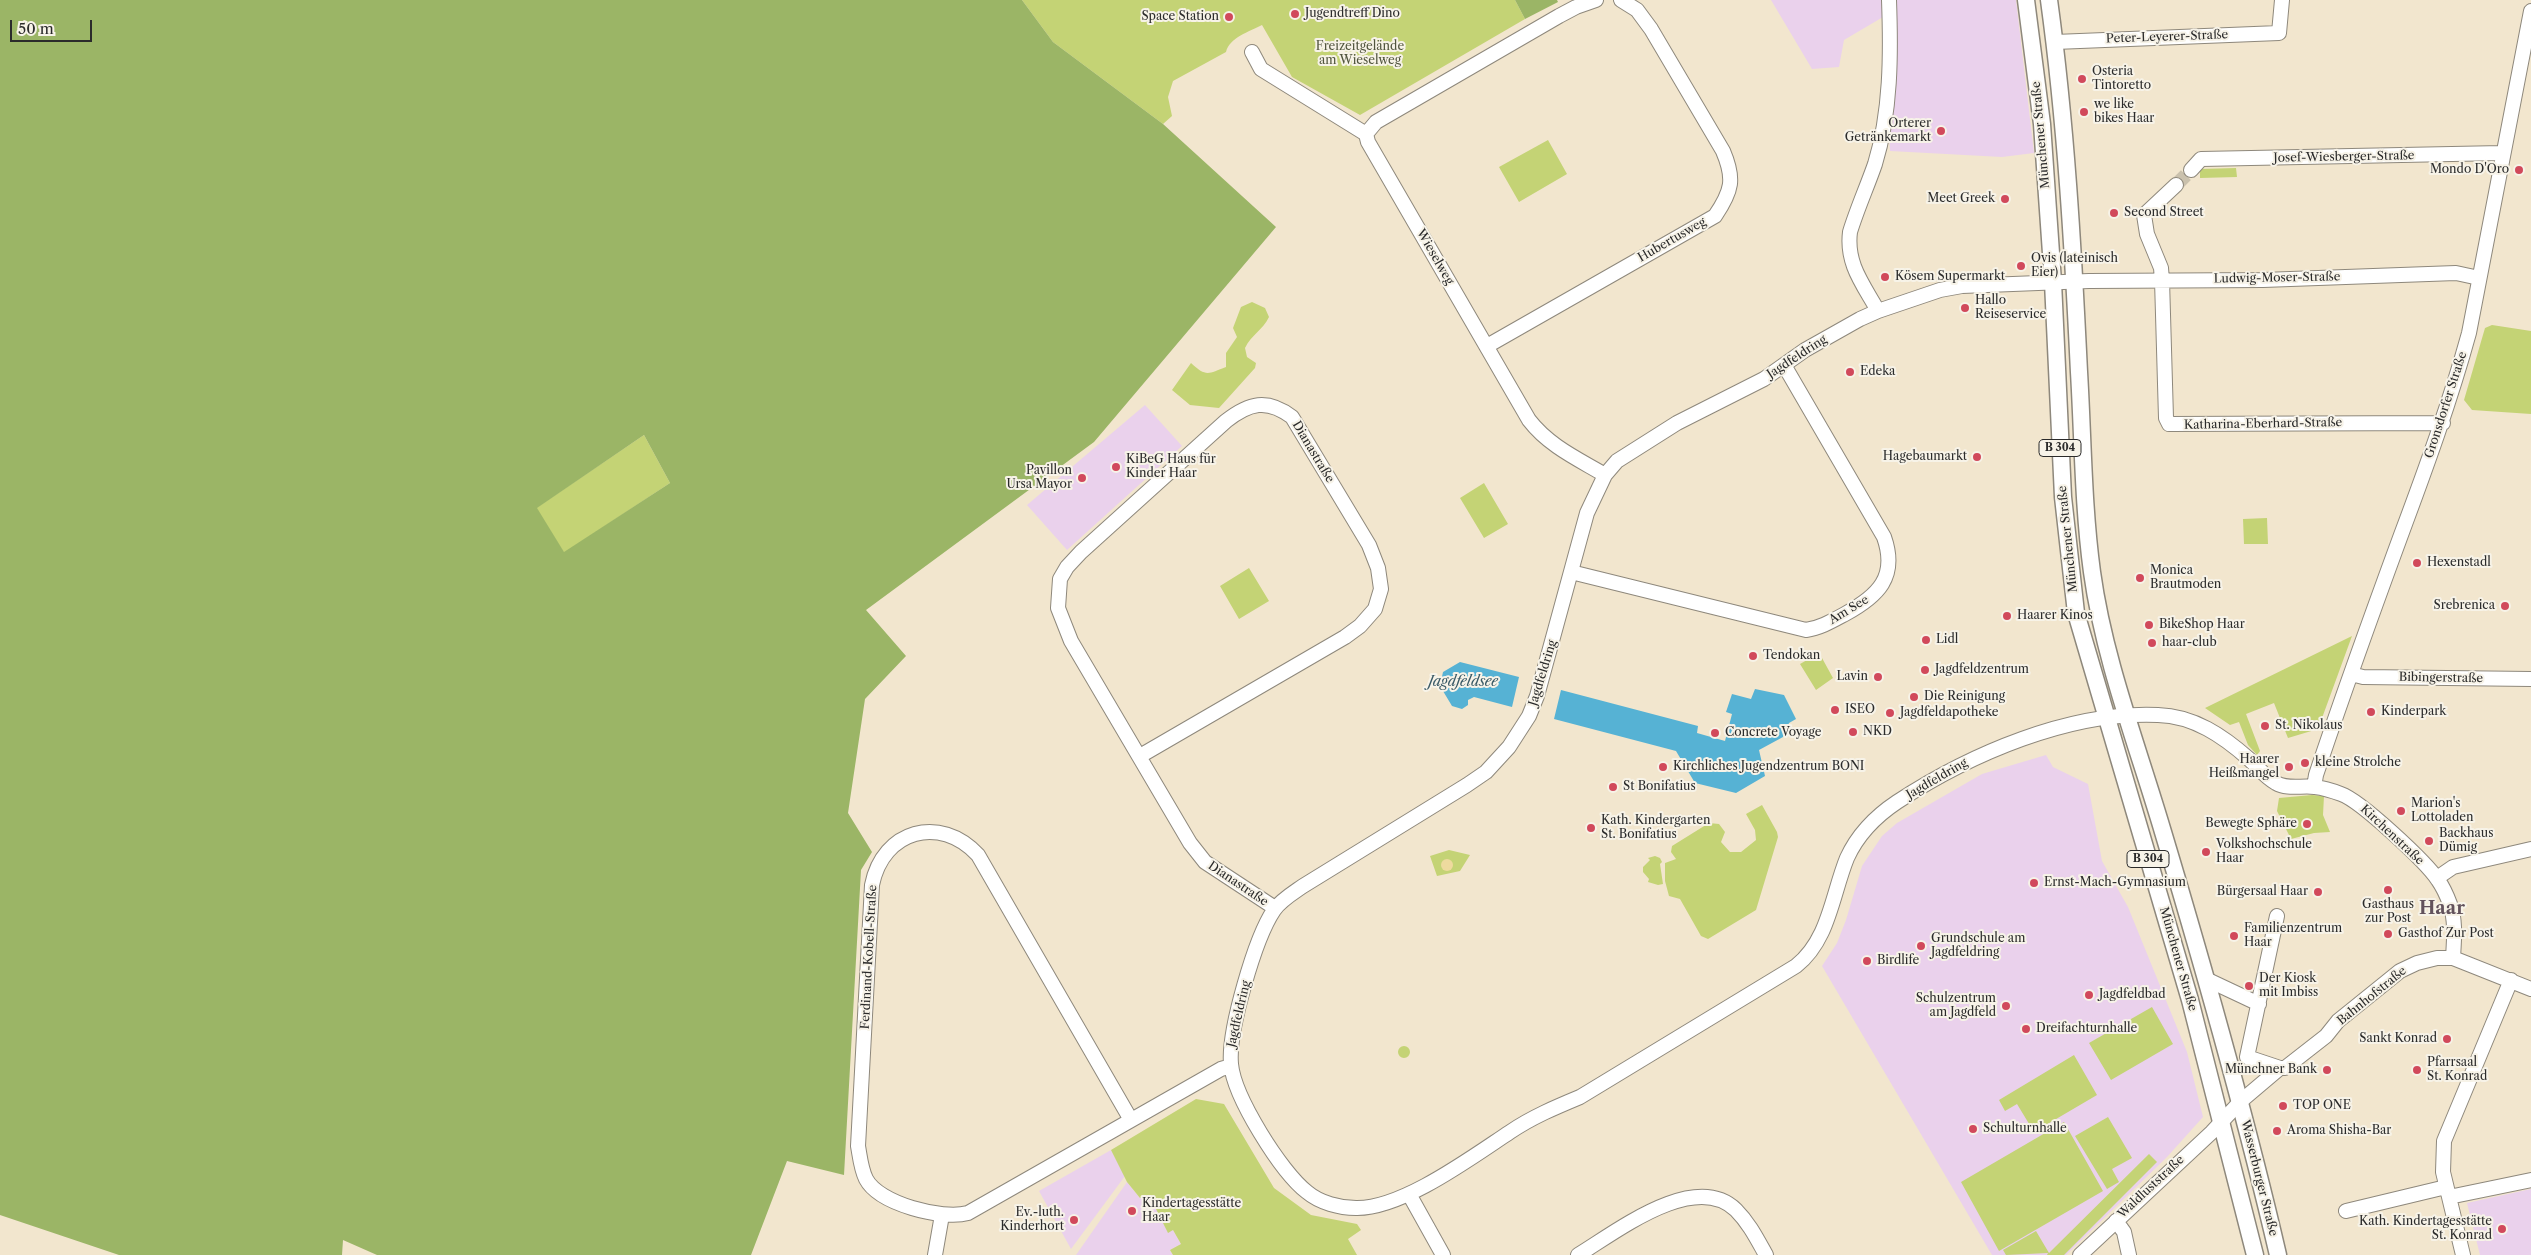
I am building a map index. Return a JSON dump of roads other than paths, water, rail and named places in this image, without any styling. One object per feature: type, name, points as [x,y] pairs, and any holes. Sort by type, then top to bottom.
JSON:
[{"type":"main road","name":"Münchener Straße","points":[[2026,0],[2042,124],[2068,556],[2076,613],[2190,1000],[2222,1119]]},
{"type":"main road","name":"Münchener Straße","points":[[2049,0],[2067,163],[2086,504],[2092,571],[2104,633],[2208,980],[2241,1101]]},
{"type":"main road","name":"Wasserburger Straße","points":[[2241,1101],[2278,1255]]},
{"type":"main road","name":"Wasserburger Straße","points":[[2222,1119],[2255,1255]]},
{"type":"street","points":[[1252,52],[1262,69],[1366,134],[1376,122],[1576,7],[1596,0]]},
{"type":"street","name":"Hubertusweg","points":[[1487,346],[1715,216],[1725,202],[1731,184],[1729,165],[1723,151],[1651,28],[1636,10],[1621,0]]},
{"type":"street","points":[[1878,311],[1850,260],[1848,243],[1856,214],[1875,164],[1883,124],[1890,54],[1889,0]]},
{"type":"street","name":"Peter-Leyerer-Straße","points":[[2055,42],[2279,33],[2282,0]]},
{"type":"street","name":"Gronsdorfer Straße","points":[[2314,787],[2351,674],[2443,423],[2469,333],[2502,153],[2531,11]]},
{"type":"street","name":"Wieselweg","points":[[1366,134],[1368,142],[1529,420],[1540,434],[1556,446],[1606,475]]},
{"type":"street","name":"Josef-Wiesberger-Straße","points":[[2191,170],[2201,159],[2502,153]]},
{"type":"street","points":[[2162,280],[2161,268],[2147,234],[2144,215],[2176,185]]},
{"type":"street","name":"Ludwig-Moser-Straße","points":[[2074,281],[2456,273],[2479,278]]},
{"type":"street","name":"Katharina-Eberhard-Straße","points":[[2162,280],[2166,418],[2172,425],[2443,423]]},
{"type":"street","name":"Jagdfeldring","points":[[2074,281],[1962,286],[1940,290],[1878,311],[1812,346],[1764,379],[1691,415],[1617,460],[1606,475],[1587,513],[1537,696],[1520,732],[1498,760],[1467,786],[1303,886],[1275,908],[1263,929],[1231,1039],[1231,1066],[1238,1091],[1282,1166],[1308,1194],[1336,1206],[1371,1208],[1388,1203],[1409,1194],[1476,1156],[1551,1108],[1580,1097],[1796,966],[1808,956],[1820,938],[1848,858],[1859,837],[1874,819],[1895,803],[1985,753],[2090,720],[2128,717]]},
{"type":"street","name":"Am See","points":[[1571,572],[1806,630],[1818,628],[1871,598],[1883,583],[1888,570],[1888,548],[1884,537],[1784,365]]},
{"type":"street","name":"Dianastraße","points":[[1140,756],[1345,637],[1375,609],[1382,589],[1378,568],[1369,545],[1292,417],[1280,408],[1268,404],[1255,405],[1241,410],[1226,421],[1081,552],[1060,579],[1058,608],[1064,625],[1190,844],[1205,862],[1275,908]]},
{"type":"street","name":"Bibingerstraße","points":[[2351,674],[2363,677],[2531,680]]},
{"type":"street","name":"Kirchenstraße","points":[[2128,717],[2158,715],[2193,722],[2208,728],[2227,741],[2282,787],[2314,787],[2347,796],[2364,807],[2437,878],[2451,905],[2454,929],[2454,958]]},
{"type":"street","name":"Ferdinand-Kobell-Straße","points":[[1131,1120],[978,854],[968,844],[951,835],[925,832],[908,835],[895,843],[884,854],[876,868],[872,885],[858,1146],[866,1179],[879,1193],[891,1200],[942,1215],[960,1215],[975,1210],[1221,1069],[1231,1066]]},
{"type":"street","points":[[2437,878],[2453,866],[2531,849]]},
{"type":"street","points":[[2247,1057],[2277,916]]},
{"type":"street","name":"Bahnhofstraße","points":[[2222,1119],[2280,1068],[2285,1068],[2321,1040],[2338,1021],[2400,971],[2429,959],[2454,958],[2531,989]]},
{"type":"street","points":[[2208,980],[2259,1004]]},
{"type":"street","points":[[2463,1255],[2443,1172],[2444,1141],[2511,980]]},
{"type":"street","points":[[2230,1061],[2247,1057],[2280,1068]]},
{"type":"street","name":"Waldluststraße","points":[[2080,1255],[2222,1119]]},
{"type":"street","points":[[2346,1211],[2448,1192],[2531,1180]]},
{"type":"street","points":[[1409,1194],[1443,1255]]},
{"type":"street","points":[[1578,1255],[1633,1222],[1680,1198],[1707,1196],[1721,1200],[1735,1209],[1746,1221],[1766,1255]]},
{"type":"street","points":[[935,1255],[942,1215]]},
{"type":"street","points":[[2116,1221],[2124,1232],[2129,1255]]},
{"type":"water","name":"Jagdfeldsee","points":[[1460,662],[1519,677],[1512,707],[1474,697],[1468,700],[1468,705],[1462,709],[1452,706],[1440,686],[1443,672]]},
{"type":"water","points":[[1755,689],[1784,695],[1796,719],[1789,723],[1783,737],[1759,750],[1765,776],[1736,793],[1695,783],[1676,751],[1554,719],[1561,690],[1698,726],[1697,733],[1725,741],[1732,714],[1726,712],[1732,694],[1751,699]]},
{"type":"tunnel","points":[[2176,185],[2191,170]]},
{"type":"place","name":"Jugendtreff Dino","points":[[1295,14]]},
{"type":"place","name":"Space Station","points":[[1229,17]]},
{"type":"place","name":"Osteria Tintoretto","points":[[2082,79]]},
{"type":"place","name":"we like bikes Haar","points":[[2084,112]]},
{"type":"place","name":"Orterer Getränkemarkt","points":[[1941,131]]},
{"type":"place","name":"Mondo D'Oro","points":[[2519,170]]},
{"type":"place","name":"Meet Greek","points":[[2005,199]]},
{"type":"place","name":"Second Street","points":[[2114,213]]},
{"type":"place","name":"Ovis (lateinisch Eier)","points":[[2021,266]]},
{"type":"place","name":"Kösem Supermarkt","points":[[1885,277]]},
{"type":"place","name":"Hallo Reiseservice","points":[[1965,308]]},
{"type":"place","name":"Edeka","points":[[1850,372]]},
{"type":"place","name":"Hagebaumarkt","points":[[1977,457]]},
{"type":"place","name":"KiBeG Haus für Kinder Haar","points":[[1116,467]]},
{"type":"place","name":"Pavillon Ursa Mayor","points":[[1082,478]]},
{"type":"place","name":"Hexenstadl","points":[[2417,563]]},
{"type":"place","name":"Monica Brautmoden","points":[[2140,578]]},
{"type":"place","name":"Srebrenica","points":[[2505,606]]},
{"type":"place","name":"Haarer Kinos","points":[[2007,616]]},
{"type":"place","name":"BikeShop Haar","points":[[2149,625]]},
{"type":"place","name":"Lidl","points":[[1926,640]]},
{"type":"place","name":"haar-club","points":[[2152,643]]},
{"type":"place","name":"Tendokan","points":[[1753,656]]},
{"type":"place","name":"Jagdfeldzentrum","points":[[1925,670]]},
{"type":"place","name":"Lavin","points":[[1878,677]]},
{"type":"place","name":"Die Reinigung","points":[[1914,697]]},
{"type":"place","name":"ISEO","points":[[1835,710]]},
{"type":"place","name":"Kinderpark","points":[[2371,712]]},
{"type":"place","name":"Jagdfeldapotheke","points":[[1890,713]]},
{"type":"place","name":"St. Nikolaus","points":[[2265,726]]},
{"type":"place","name":"NKD","points":[[1853,732]]},
{"type":"place","name":"Concrete Voyage","points":[[1715,733]]},
{"type":"place","name":"kleine Strolche","points":[[2305,763]]},
{"type":"place","name":"Kirchliches Jugendzentrum BONI","points":[[1663,767]]},
{"type":"place","name":"Haarer Heißmangel","points":[[2289,767]]},
{"type":"place","name":"St Bonifatius","points":[[1613,787]]},
{"type":"place","name":"Marion's Lottoladen","points":[[2401,811]]},
{"type":"place","name":"Bewegte Sphäre","points":[[2307,824]]},
{"type":"place","name":"Kath. Kindergarten St. Bonifatius","points":[[1591,828]]},
{"type":"place","name":"Backhaus Dümig","points":[[2429,841]]},
{"type":"place","name":"Volkshochschule Haar","points":[[2206,852]]},
{"type":"place","name":"Ernst-Mach-Gymnasium","points":[[2034,883]]},
{"type":"place","name":"Gasthaus zur Post","points":[[2388,890]]},
{"type":"place","name":"Bürgersaal Haar","points":[[2318,892]]},
{"type":"place","name":"Gasthof Zur Post","points":[[2388,934]]},
{"type":"place","name":"Familienzentrum Haar","points":[[2234,936]]},
{"type":"place","name":"Grundschule am Jagdfeldring","points":[[1921,946]]},
{"type":"place","name":"Birdlife","points":[[1867,961]]},
{"type":"place","name":"Der Kiosk mit Imbiss","points":[[2249,986]]},
{"type":"place","name":"Jagdfeldbad","points":[[2089,995]]},
{"type":"place","name":"Schulzentrum am Jagdfeld","points":[[2006,1006]]},
{"type":"place","name":"Dreifachturnhalle","points":[[2026,1029]]},
{"type":"place","name":"Sankt Konrad","points":[[2447,1039]]},
{"type":"place","name":"Münchner Bank","points":[[2327,1070]]},
{"type":"place","name":"Pfarrsaal St. Konrad","points":[[2417,1070]]},
{"type":"place","name":"TOP ONE","points":[[2283,1106]]},
{"type":"place","name":"Schulturnhalle","points":[[1973,1129]]},
{"type":"place","name":"Aroma Shisha-Bar","points":[[2277,1131]]},
{"type":"place","name":"Kindertagesstätte Haar","points":[[1132,1211]]},
{"type":"place","name":"Ev.-luth. Kinderhort","points":[[1074,1220]]},
{"type":"place","name":"Kath. Kindertagesstätte St. Konrad","points":[[2502,1229]]},
{"type":"district","name":"Haar","points":[[2442,909]]},
{"type":"park label","name":"Freizeitgelände am Wieselweg","points":[[1360,54]]}]
